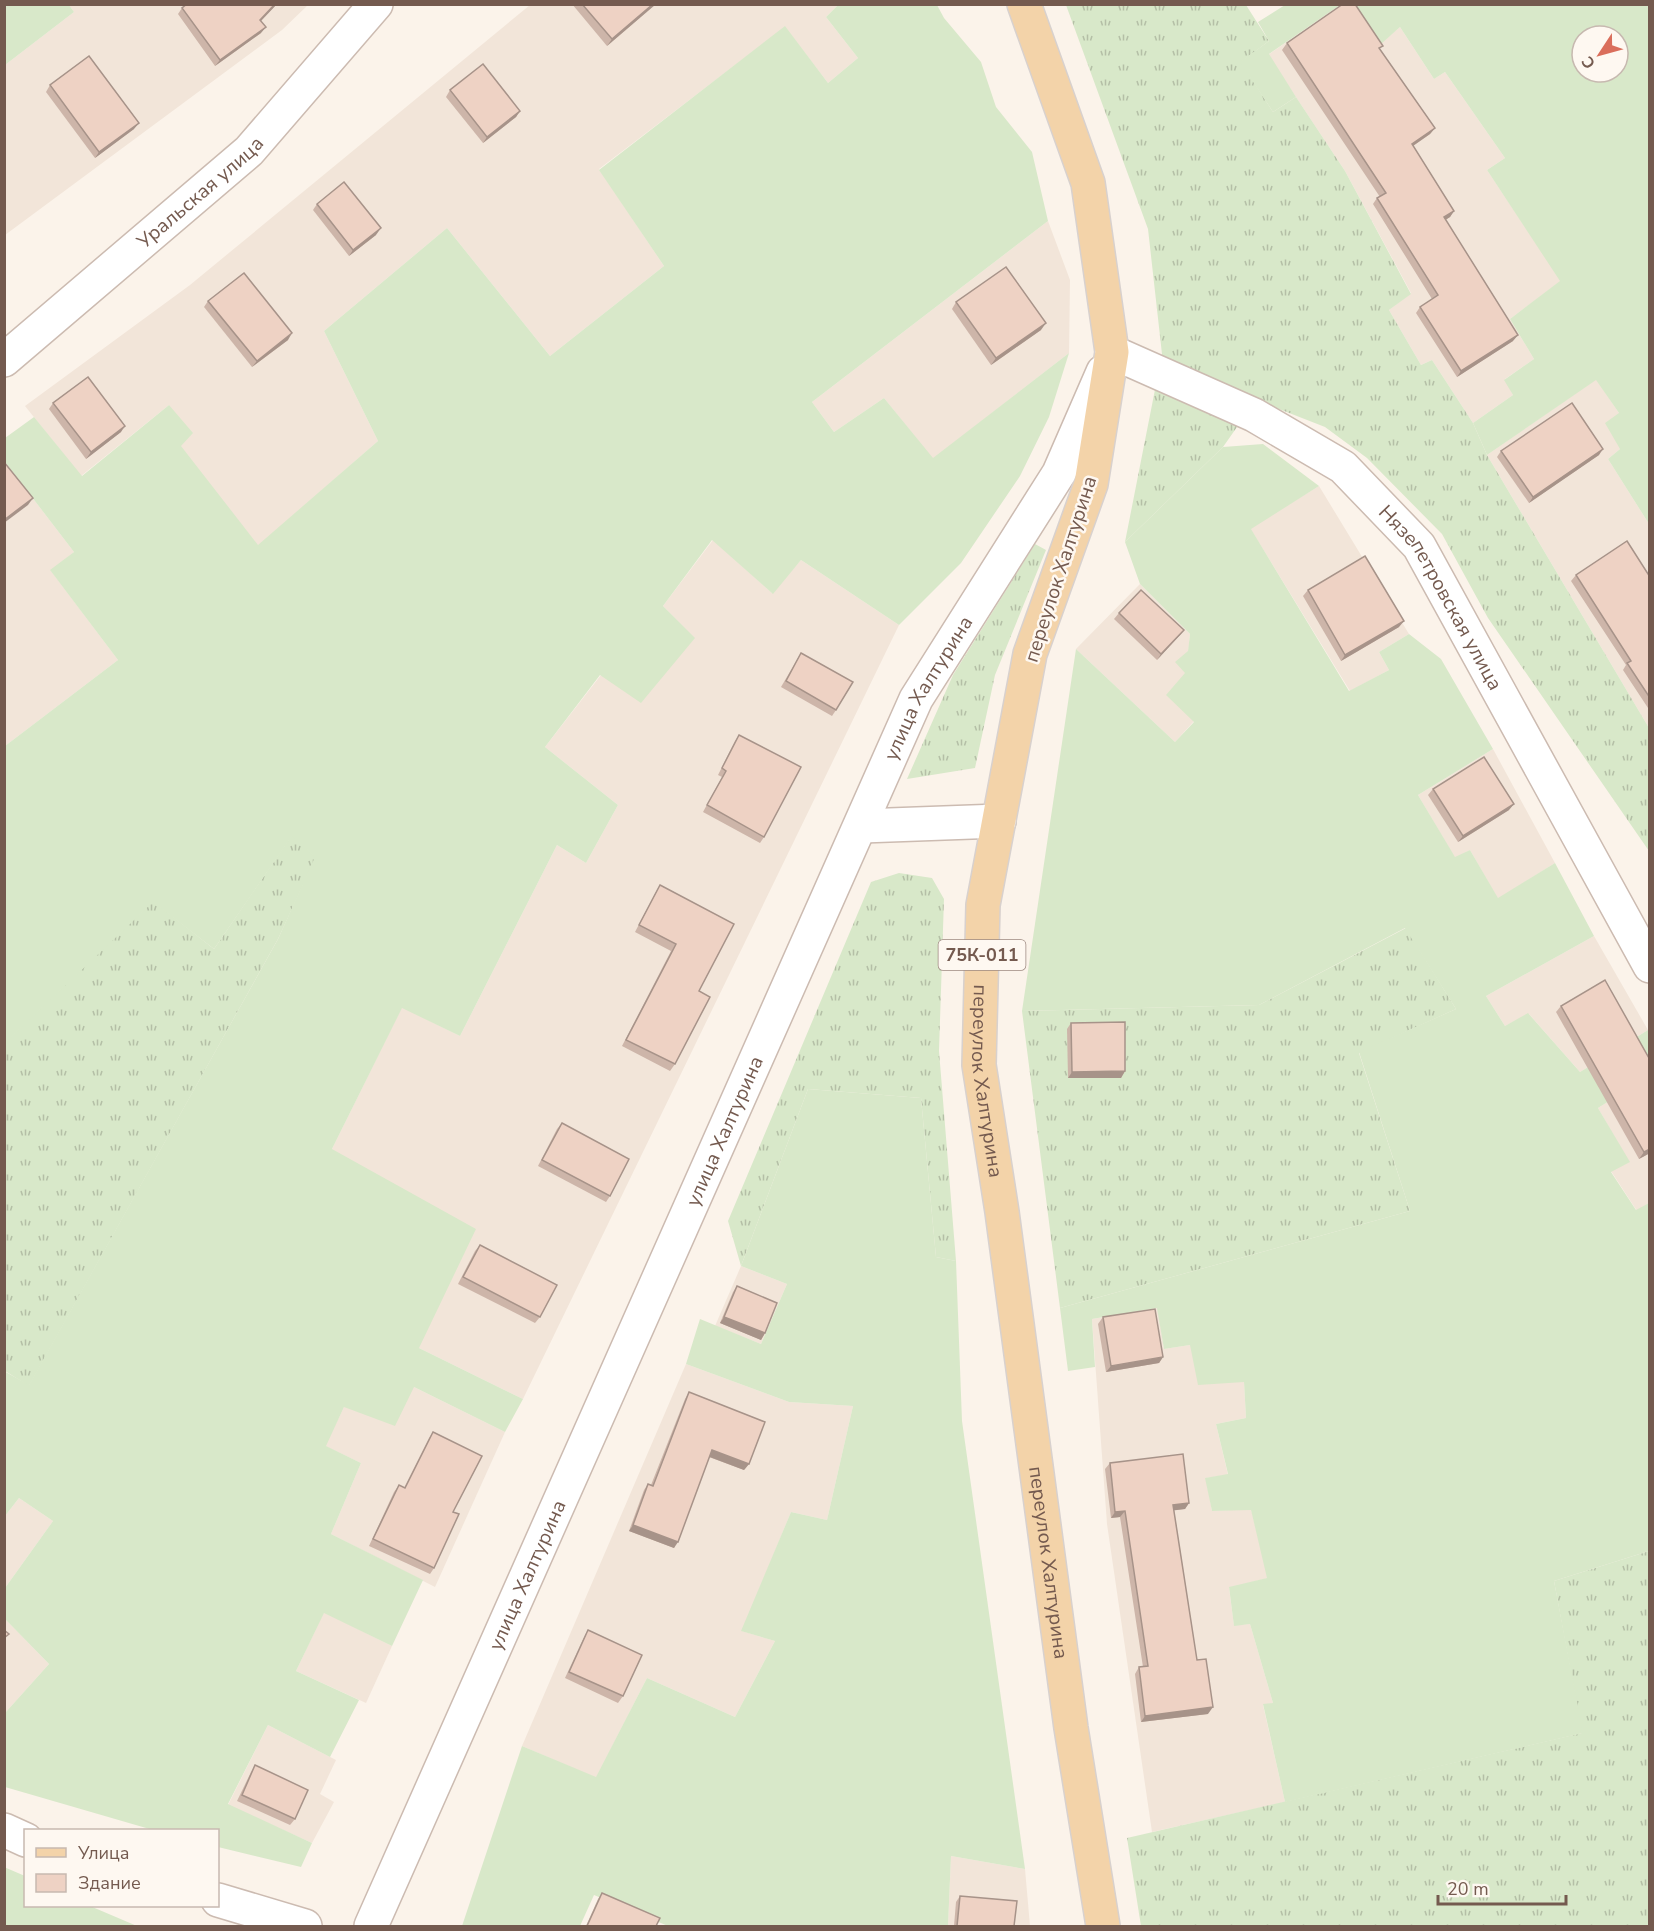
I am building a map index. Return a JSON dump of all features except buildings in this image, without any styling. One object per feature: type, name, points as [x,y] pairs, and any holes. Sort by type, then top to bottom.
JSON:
[{"type":"main road","name":"переулок Халтурина","points":[[1024,4],[1088,183],[1112,352],[1091,484],[1030,654],[983,906],[980,1065],[1002,1212],[1071,1728],[1103,1926]]},
{"type":"street","name":"Уральская улица","points":[[4,360],[249,151],[376,4]]},
{"type":"street","name":"улица Халтурина","points":[[372,1926],[862,826],[916,699],[1059,473],[1112,352]]},
{"type":"street","name":"Нязепетровская улица","points":[[1112,352],[1254,415],[1343,467],[1419,546],[1650,966]]},
{"type":"street","points":[[862,826],[999,821]]},
{"type":"street","points":[[4,1830],[24,1839]]},
{"type":"street","points":[[219,1900],[305,1926]]},
{"type":"shaded area","points":[[69,5],[308,5],[282,30],[5,235],[5,65],[74,12]]},
{"type":"shaded area","points":[[530,5],[838,5],[826,17],[858,58],[828,83],[785,27],[599,169],[664,266],[550,356],[447,228],[324,331],[378,441],[258,546],[180,446],[169,405],[81,476],[25,406],[190,285]]},
{"type":"shaded area","points":[[1340,5],[1354,5],[1381,43],[1400,27],[1434,79],[1445,72],[1505,158],[1487,170],[1561,281],[1510,319],[1534,359],[1505,379],[1513,395],[1473,423],[1432,360],[1421,365],[1389,310],[1411,293],[1345,171],[1268,55]]},
{"type":"shaded area","points":[[1048,221],[1070,280],[1069,353],[933,459],[884,398],[834,432],[812,402]]},
{"type":"shaded area","points":[[1596,379],[1619,413],[1620,449],[1608,459],[1649,524],[1649,728],[1487,455]]},
{"type":"shaded area","points":[[5,462],[74,552],[51,571],[118,660],[5,746]]},
{"type":"shaded area","points":[[1319,486],[1409,634],[1379,652],[1389,670],[1350,691],[1250,528]]},
{"type":"shaded area","points":[[713,540],[772,593],[801,560],[899,625],[523,1399],[419,1348],[332,1149],[402,1007],[460,1036],[557,845],[586,863],[618,805],[545,747],[601,675],[694,638],[663,606]]},
{"type":"shaded area","points":[[1140,584],[1190,634],[1186,673],[1194,721],[1175,742],[1076,649]]},
{"type":"shaded area","points":[[1493,749],[1555,863],[1498,899],[1470,850],[1455,858],[1418,795]]},
{"type":"shaded area","points":[[1594,936],[1648,1030],[1580,1072],[1529,1014],[1505,1026],[1486,996]]},
{"type":"shaded area","points":[[1649,1076],[1649,1203],[1637,1211],[1611,1171],[1629,1162],[1598,1108]]},
{"type":"shaded area","points":[[741,1266],[787,1284],[761,1344],[715,1326]]},
{"type":"shaded area","points":[[1158,1308],[1164,1349],[1190,1345],[1244,1382],[1246,1418],[1216,1424],[1228,1475],[1206,1478],[1212,1511],[1251,1509],[1268,1578],[1229,1588],[1234,1625],[1250,1624],[1273,1703],[1263,1705],[1285,1802],[1152,1832],[1107,1524],[1092,1319]]},
{"type":"shaded area","points":[[686,1364],[789,1402],[853,1406],[827,1520],[791,1512],[742,1631],[775,1641],[735,1717],[647,1678],[596,1778],[522,1746]]},
{"type":"shaded area","points":[[414,1387],[505,1432],[435,1587],[331,1534],[361,1463],[325,1446],[344,1407]]},
{"type":"shaded area","points":[[19,1498],[53,1521],[5,1588],[5,1516]]},
{"type":"shaded area","points":[[324,1612],[392,1646],[366,1703],[296,1671]]},
{"type":"shaded area","points":[[5,1619],[49,1664],[5,1713]]},
{"type":"shaded area","points":[[268,1725],[336,1760],[320,1794],[334,1802],[312,1843],[228,1805]]},
{"type":"shaded area","points":[[951,1856],[1025,1869],[1030,1926],[948,1926]]},
{"type":"green space","points":[[5,4],[69,5],[74,12],[5,65]]},
{"type":"green space","points":[[838,5],[937,5],[944,18],[981,62],[996,107],[1032,152],[1048,221],[812,402],[834,432],[884,398],[933,458],[1069,353],[1049,417],[1020,476],[961,563],[899,625],[801,560],[773,594],[712,540],[663,606],[695,638],[641,703],[600,675],[545,747],[618,805],[586,863],[557,845],[460,1036],[402,1008],[332,1149],[476,1229],[419,1348],[523,1399],[505,1432],[414,1387],[395,1426],[344,1407],[326,1446],[361,1463],[331,1534],[423,1580],[392,1646],[324,1613],[296,1671],[359,1700],[330,1757],[268,1725],[228,1804],[312,1843],[301,1867],[219,1847],[219,1829],[150,1829],[5,1787],[5,1713],[49,1664],[5,1619],[5,1588],[53,1521],[19,1498],[5,1516],[4,1371],[29,1385],[278,939],[315,857],[292,836],[214,949],[153,902],[5,1043],[5,746],[118,660],[50,570],[74,552],[5,462],[5,438],[34,417],[82,476],[169,405],[193,433],[181,446],[258,545],[378,441],[324,331],[447,228],[550,356],[664,266],[599,170],[785,26],[828,83],[858,58],[826,17]]},
{"type":"green space","points":[[1066,5],[1246,5],[1269,41],[1241,62],[1273,112],[1296,97],[1345,171],[1411,294],[1389,310],[1421,365],[1432,360],[1473,423],[1487,455],[1649,728],[1649,851],[1488,618],[1442,534],[1367,458],[1325,427],[1256,400],[1223,447],[1125,542],[1162,354],[1148,229]]},
{"type":"green space","points":[[1285,5],[1340,5],[1269,54],[1296,97],[1273,112],[1240,62],[1269,41],[1258,22]]},
{"type":"green space","points":[[1354,5],[1649,5],[1649,524],[1608,459],[1620,449],[1605,423],[1619,413],[1596,380],[1487,455],[1473,423],[1513,395],[1504,380],[1534,359],[1510,319],[1560,281],[1487,170],[1505,158],[1445,72],[1434,79],[1400,27],[1381,44]]},
{"type":"green space","points":[[1263,444],[1319,486],[1251,529],[1349,691],[1389,670],[1379,652],[1409,634],[1441,659],[1493,749],[1418,795],[1455,857],[1470,850],[1498,898],[1555,863],[1594,936],[1486,996],[1505,1026],[1528,1013],[1580,1072],[1648,1030],[1649,1033],[1649,1076],[1598,1108],[1630,1162],[1611,1172],[1636,1210],[1649,1203],[1649,1551],[1554,1581],[1583,1733],[1285,1802],[1263,1704],[1273,1703],[1250,1624],[1234,1626],[1229,1587],[1267,1578],[1251,1510],[1212,1511],[1205,1478],[1228,1474],[1216,1424],[1246,1418],[1244,1382],[1198,1385],[1190,1345],[1164,1349],[1157,1308],[1092,1319],[1095,1367],[1068,1371],[1060,1308],[1410,1211],[1359,1052],[1456,1009],[1405,928],[1259,1005],[1022,1011],[1076,649],[1175,742],[1194,722],[1166,695],[1185,673],[1175,662],[1188,651],[1190,634],[1140,584],[1125,542],[1223,447]]},
{"type":"green space","points":[[1035,544],[1046,550],[995,675],[975,768],[907,779],[953,675]]},
{"type":"green space","points":[[292,835],[316,857],[278,939],[29,1386],[5,1371],[4,1043],[153,901],[214,949]]},
{"type":"green space","points":[[899,873],[932,878],[944,899],[939,1051],[956,1261],[936,1257],[921,1098],[808,1089],[741,1266],[728,1221],[871,882]]},
{"type":"green space","points":[[1406,928],[1456,1009],[1359,1053],[1410,1211],[1060,1308],[1022,1011],[1259,1005]]},
{"type":"green space","points":[[808,1089],[921,1098],[936,1257],[956,1261],[962,1421],[1025,1869],[951,1856],[948,1926],[668,1926],[594,1895],[580,1926],[462,1926],[522,1746],[596,1777],[647,1678],[735,1717],[775,1641],[741,1631],[791,1512],[827,1520],[853,1406],[789,1402],[686,1364],[700,1319],[761,1344],[787,1284],[741,1266]]},
{"type":"green space","points":[[1649,1551],[1649,1926],[1141,1926],[1127,1838],[1582,1733],[1554,1581]]},
{"type":"green space","points":[[4,1867],[24,1876],[24,1907],[92,1907],[137,1926],[5,1926]]}]
